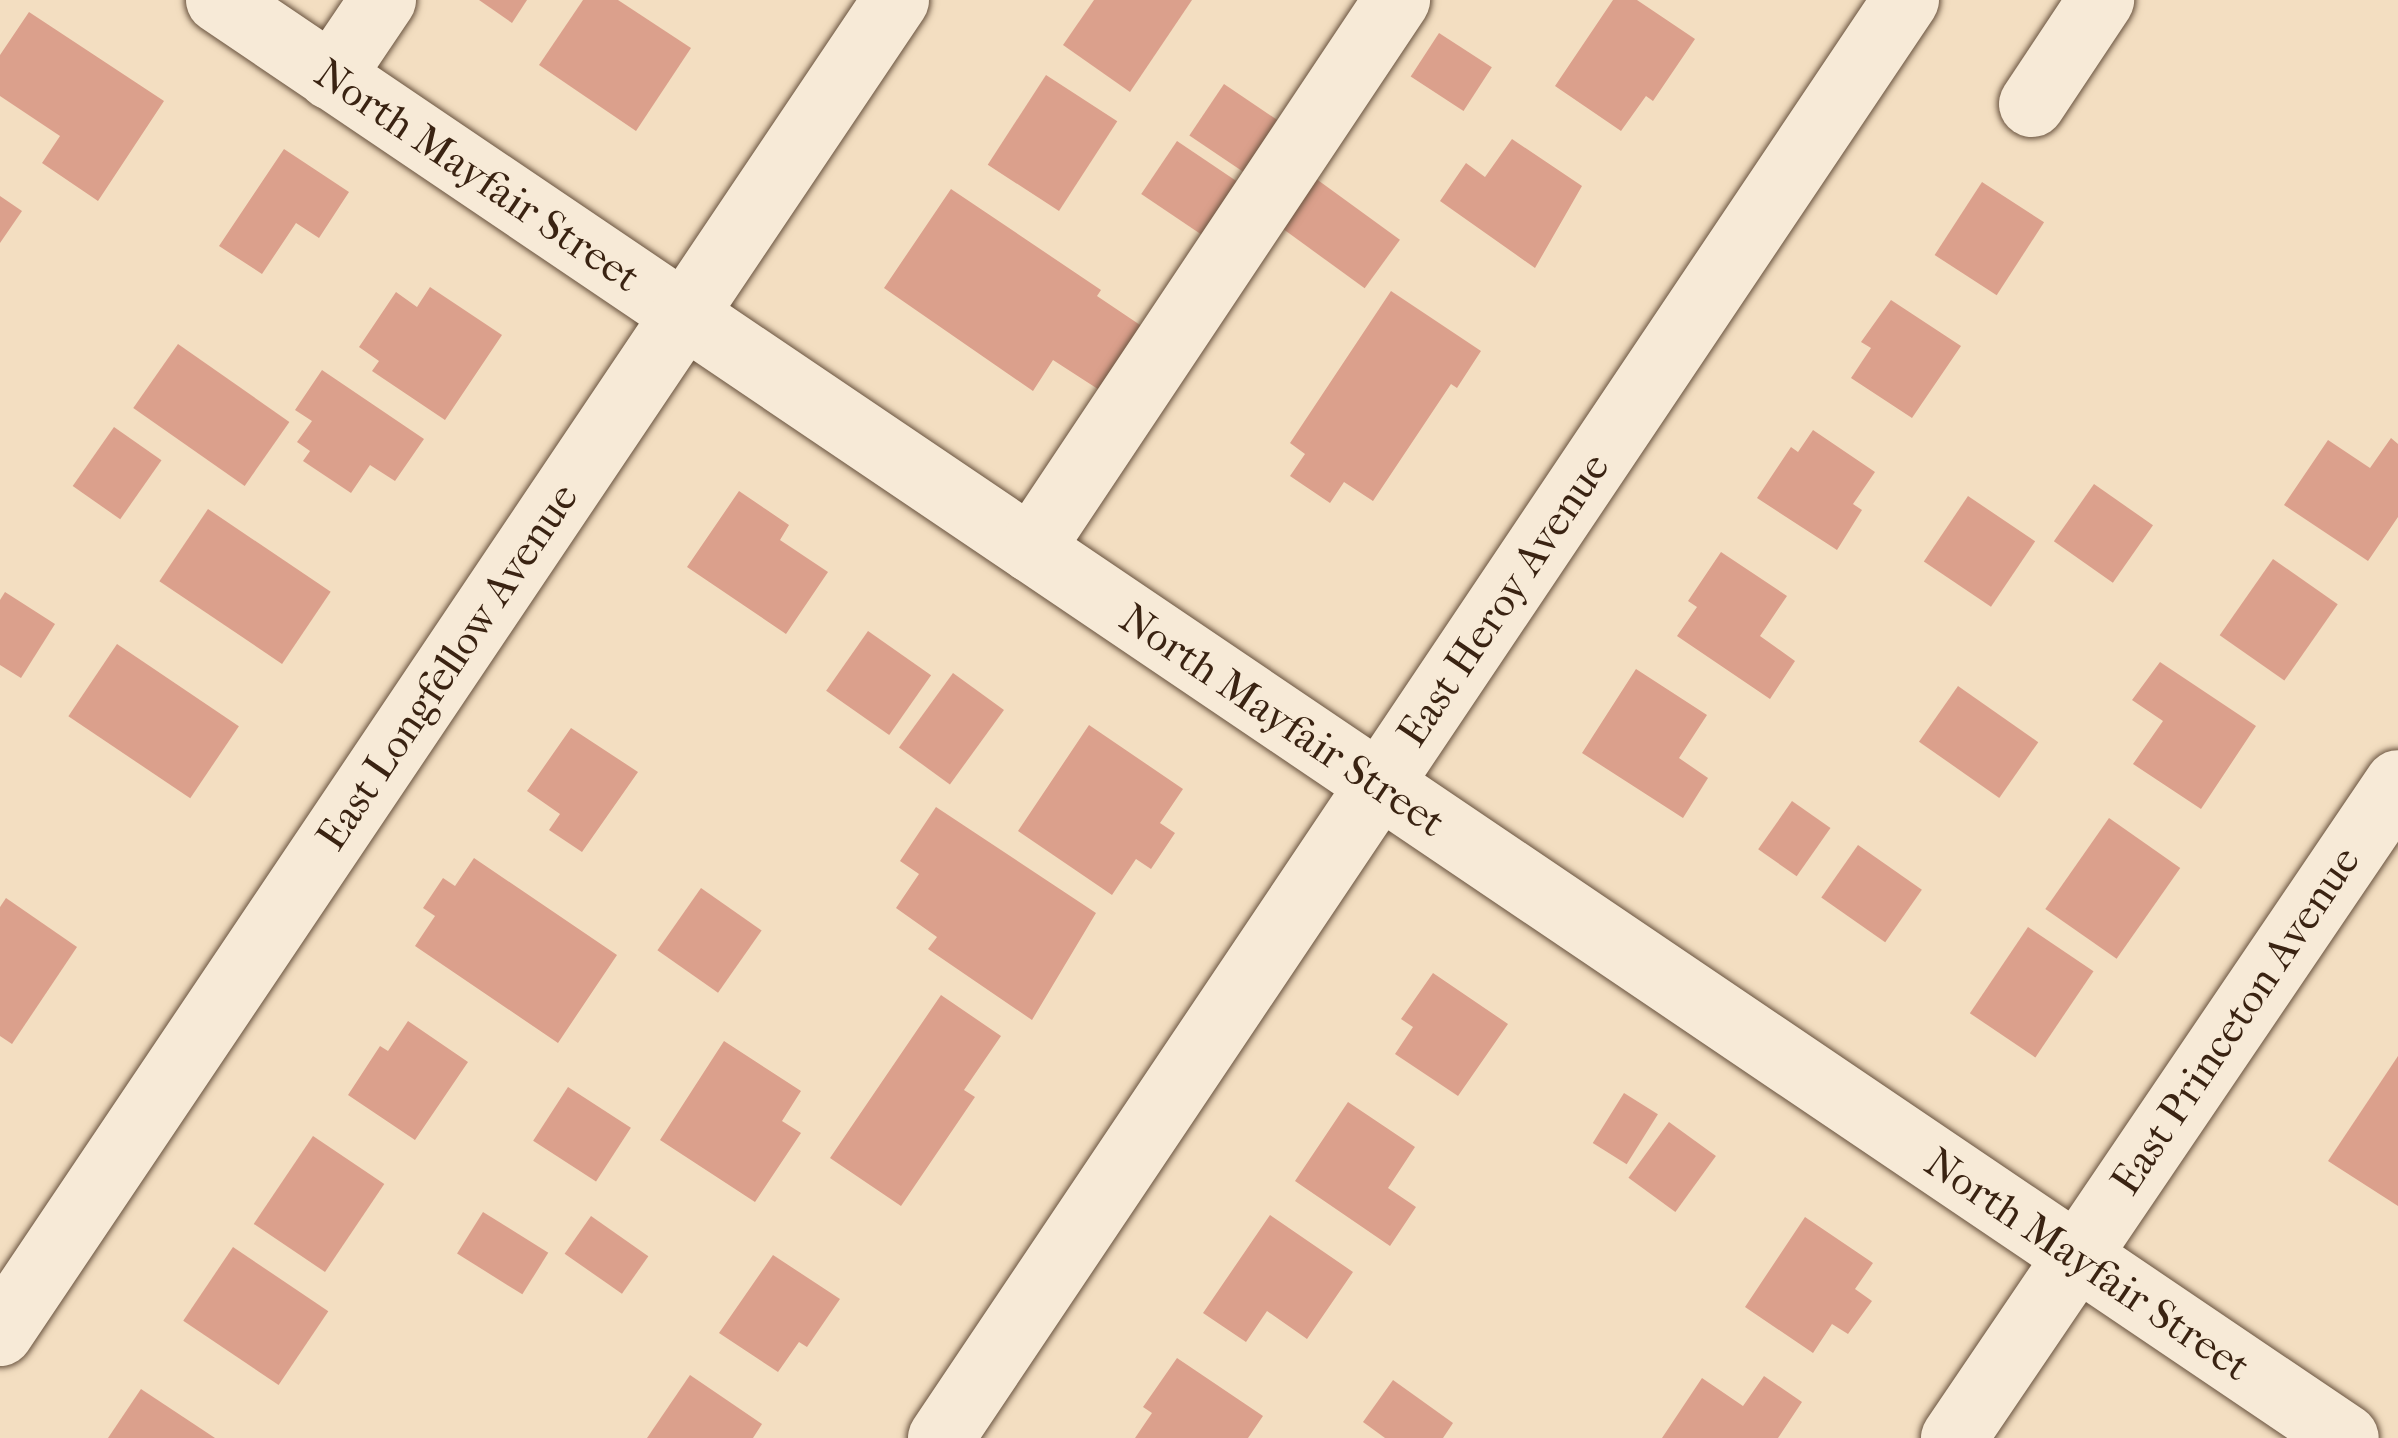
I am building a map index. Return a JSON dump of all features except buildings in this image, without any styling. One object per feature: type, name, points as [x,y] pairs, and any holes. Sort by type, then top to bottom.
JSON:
[{"type":"street","name":"North Mayfair Street","points":[[219,0],[2346,1438]]},
{"type":"street","points":[[331,77],[383,0]]},
{"type":"street","name":"East Longfellow Avenue","points":[[0,1334],[896,0]]},
{"type":"street","points":[[1031,549],[1397,0]]},
{"type":"street","name":"East Heroy Avenue","points":[[940,1438],[1906,0]]},
{"type":"street","points":[[2032,104],[2101,0]]},
{"type":"street","name":"East Princeton Avenue","points":[[1954,1438],[2398,783]]}]
